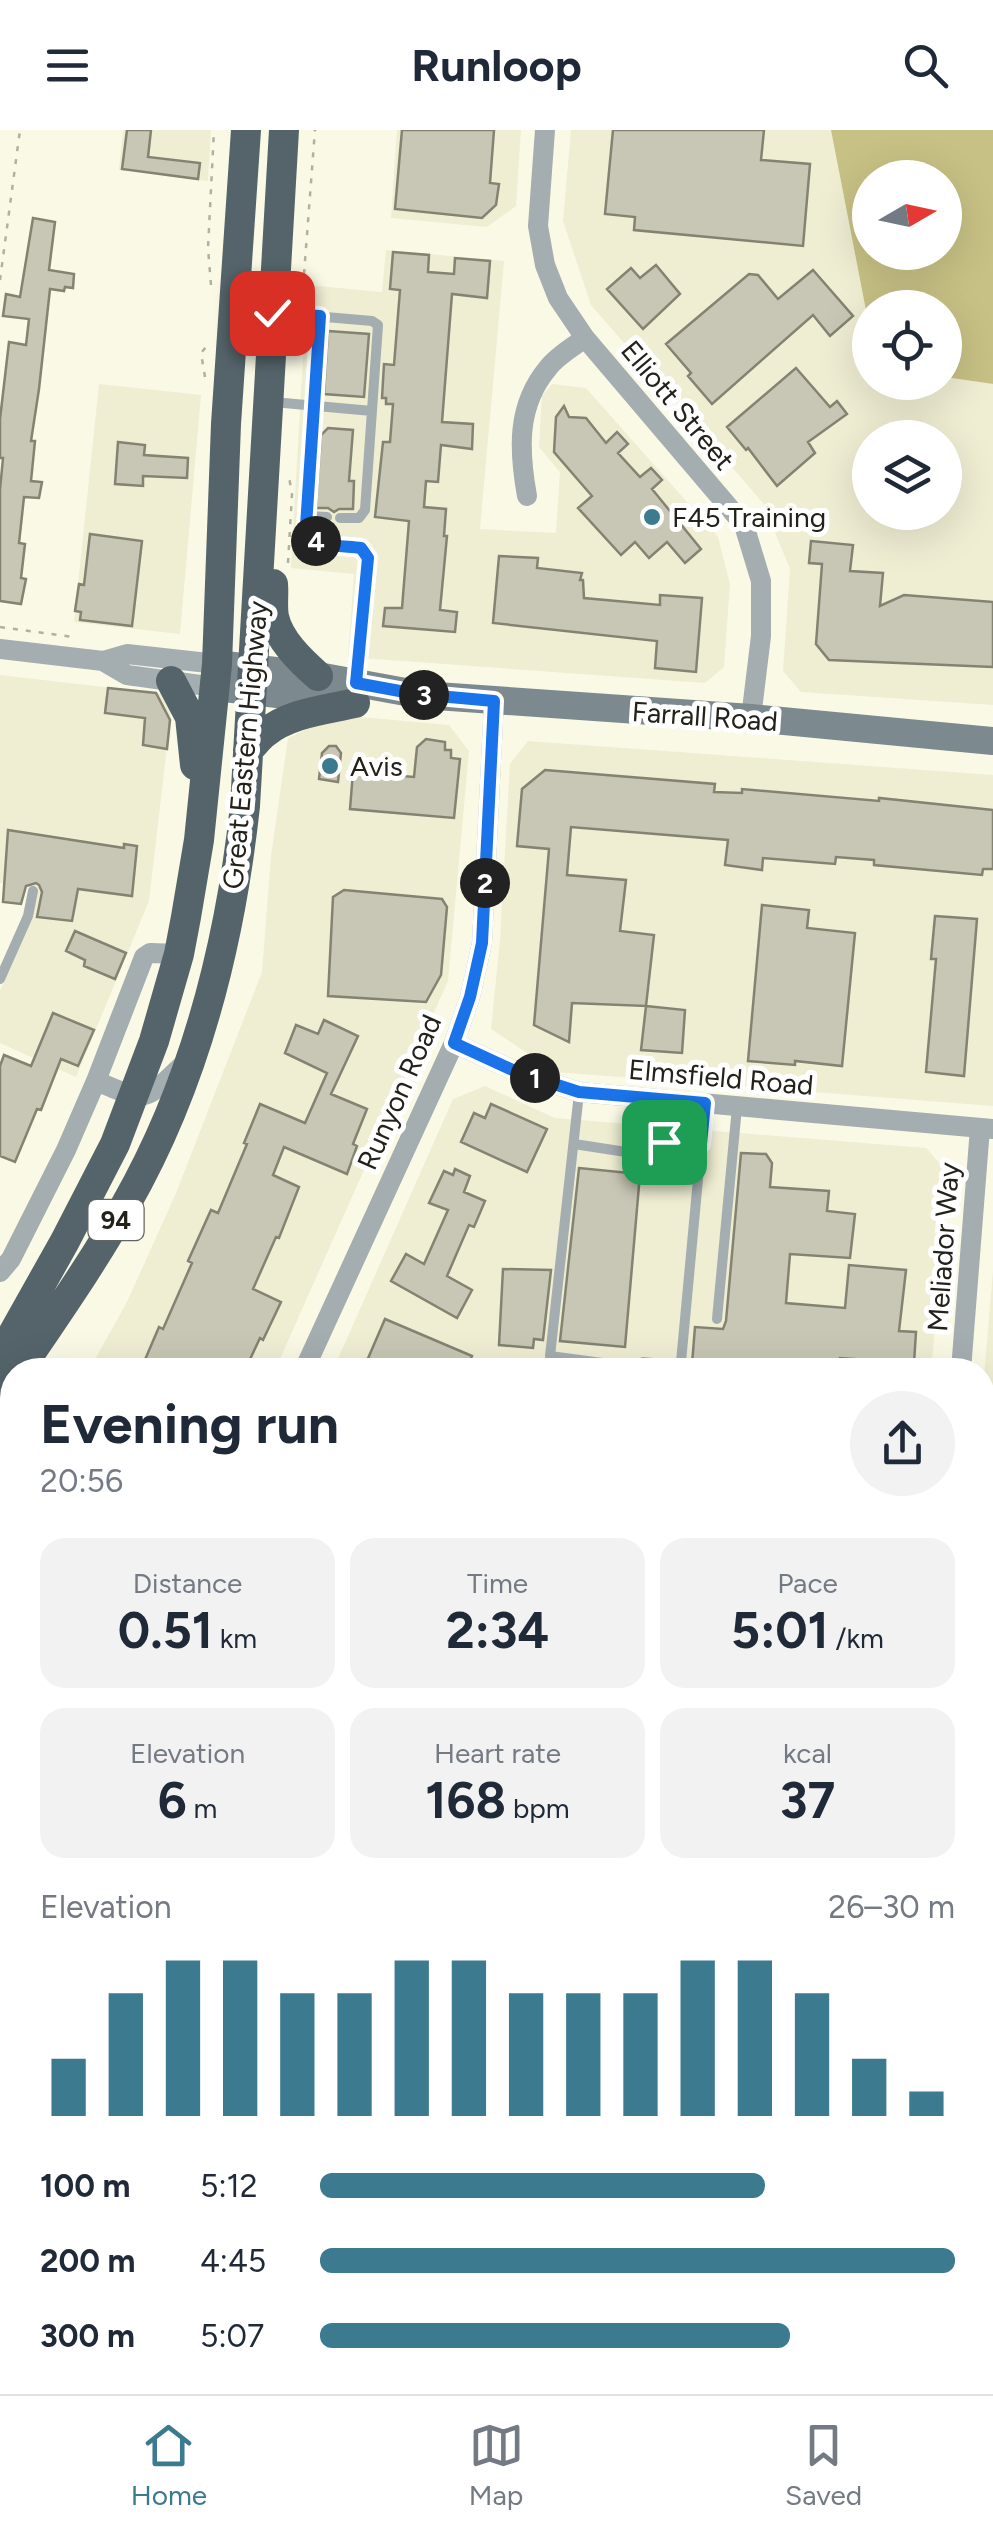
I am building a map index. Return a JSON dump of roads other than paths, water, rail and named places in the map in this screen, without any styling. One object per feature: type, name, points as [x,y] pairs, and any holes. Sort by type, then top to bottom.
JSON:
[{"type":"highway","name":"Great Eastern Highway","points":[[0,1357],[115,1144],[154,1041],[179,954],[199,840],[216,676],[226,424],[246,130]]},
{"type":"highway","name":"Great Eastern Highway","points":[[28,1358],[126,1204],[150,1157],[190,1058],[220,962],[234,895],[245,806],[284,130]]},
{"type":"highway","points":[[264,501],[273,556],[274,618],[300,660],[318,676]]},
{"type":"highway","points":[[172,680],[190,717],[196,774],[205,790]]},
{"type":"highway","points":[[248,750],[265,732],[285,721],[356,693]]},
{"type":"main road","name":"Farrall Road","points":[[216,676],[356,693],[751,718],[993,740]]},
{"type":"main road","name":"Farrall Road","points":[[253,679],[318,676],[356,693]]},
{"type":"street","name":"Elliott Street","points":[[545,130],[538,226],[545,265],[558,298],[585,338],[744,524],[761,581],[761,636],[751,718]]},
{"type":"street","points":[[527,496],[521,461],[522,427],[530,395],[550,365],[585,338]]},
{"type":"street","points":[[0,649],[103,662],[127,676],[172,680],[216,676]]},
{"type":"street","points":[[103,662],[127,654],[216,676]]},
{"type":"street","name":"Runyon Road","points":[[310,1358],[454,1043],[470,997],[482,943],[494,701]]},
{"type":"street","points":[[0,1272],[11,1259],[66,1150],[144,957],[150,953],[179,954]]},
{"type":"street","name":"Elmsfield Road","points":[[454,1043],[517,1072],[579,1092],[986,1128]]},
{"type":"street","points":[[96,1082],[134,1097],[146,1096],[190,1058]]},
{"type":"street","name":"Meliador Way","points":[[962,1358],[986,1128]]},
{"type":"lane","points":[[272,313],[372,320],[378,325],[365,510],[358,518],[340,518]]},
{"type":"lane","points":[[320,316],[307,530],[315,540],[361,548],[368,558],[356,693]]},
{"type":"lane","points":[[267,401],[372,411]]},
{"type":"lane","points":[[306,516],[327,517]]},
{"type":"lane","points":[[0,980],[28,916],[33,891]]},
{"type":"lane","points":[[565,1358],[550,1356],[579,1092]]},
{"type":"lane","points":[[681,1358],[705,1103]]},
{"type":"lane","points":[[717,1319],[737,1106]]},
{"type":"lane","points":[[664,1142],[701,1144]]},
{"type":"lane","points":[[574,1144],[639,1154]]},
{"type":"place","name":"F45 Training","points":[[652,517]]},
{"type":"place","name":"Avis","points":[[330,766]]}]
